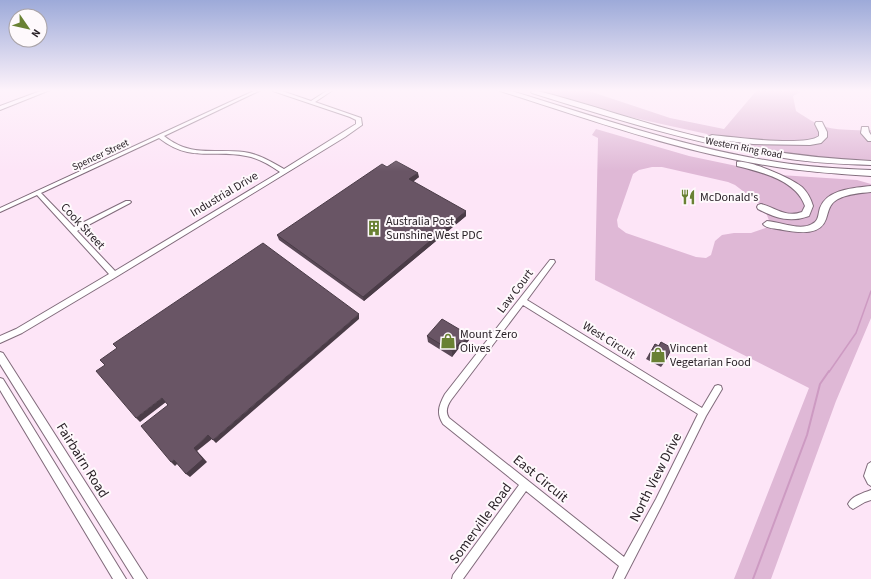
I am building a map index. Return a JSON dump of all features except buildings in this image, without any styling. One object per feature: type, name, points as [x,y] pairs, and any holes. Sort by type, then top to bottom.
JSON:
[{"type":"highway","points":[[590,117],[694,151],[750,166],[771,174],[787,182],[806,195],[809,206],[806,214],[794,218],[778,215],[761,207]]},
{"type":"highway","name":"Western Ring Road","points":[[591,117],[684,145],[742,158],[814,169],[871,173]]},
{"type":"highway","name":"Western Ring Road","points":[[617,117],[689,138],[757,153],[829,162],[871,163]]},
{"type":"highway","points":[[620,117],[703,136],[758,142],[802,144],[821,139],[824,134],[819,124]]},
{"type":"highway","points":[[865,129],[865,133],[871,139]]},
{"type":"highway","points":[[767,224],[801,229],[814,227],[822,221],[826,206],[830,200],[843,194],[871,189]]},
{"type":"main road","name":"Fairbairn Road","points":[[0,356],[141,579]]},
{"type":"main road","points":[[0,382],[120,579]]},
{"type":"street","name":"Spencer Street","points":[[0,210],[200,117]]},
{"type":"street","name":"Industrial Drive","points":[[0,340],[19,331],[114,275],[344,136],[359,125],[359,119],[354,117]]},
{"type":"street","points":[[160,136],[175,147],[187,152],[205,154],[246,154],[264,159],[284,172]]},
{"type":"street","name":"Cook Street","points":[[37,192],[114,275]]},
{"type":"street","points":[[72,231],[128,202]]},
{"type":"street","name":"Law Court","points":[[442,411],[448,396],[552,262]]},
{"type":"street","name":"West Circuit","points":[[523,301],[703,413]]},
{"type":"street","name":"Industrial Drive","points":[[0,345],[19,331]]},
{"type":"street","name":"North View Drive","points":[[618,579],[656,508],[703,413],[718,389]]},
{"type":"street","name":"East Circuit","points":[[442,411],[446,421],[626,565]]},
{"type":"street","points":[[871,467],[869,476],[871,481]]},
{"type":"street","name":"Somerville Road","points":[[457,579],[526,484]]},
{"type":"street","points":[[853,504],[862,498],[871,495]]},
{"type":"shaded area","points":[[630,117],[667,117],[724,129],[734,117],[806,117],[828,128],[842,130],[871,130],[871,160],[822,158],[752,149],[712,140],[707,134]]},
{"type":"shaded area","points":[[596,129],[689,156],[780,175],[857,180],[871,184],[871,318],[836,401],[771,579],[734,579],[809,388],[595,280],[598,138],[592,135]],"holes":[[[652,167],[662,167],[728,182],[735,185],[764,207],[771,226],[751,233],[722,235],[715,241],[711,255],[706,258],[696,257],[626,233],[618,227],[617,220],[633,174],[639,170]]]},
{"type":"waterway","points":[[829,372],[856,333],[871,291]]},
{"type":"waterway","points":[[753,579],[807,435],[820,384],[829,371]]},
{"type":"place","name":"McDonald's","points":[[688,197]]},
{"type":"place","name":"Australia Post Sunshine West PDC","points":[[374,228]]},
{"type":"place","name":"Mount Zero Olives","points":[[448,341]]},
{"type":"place","name":"Vincent Vegetarian Food","points":[[658,355]]}]
